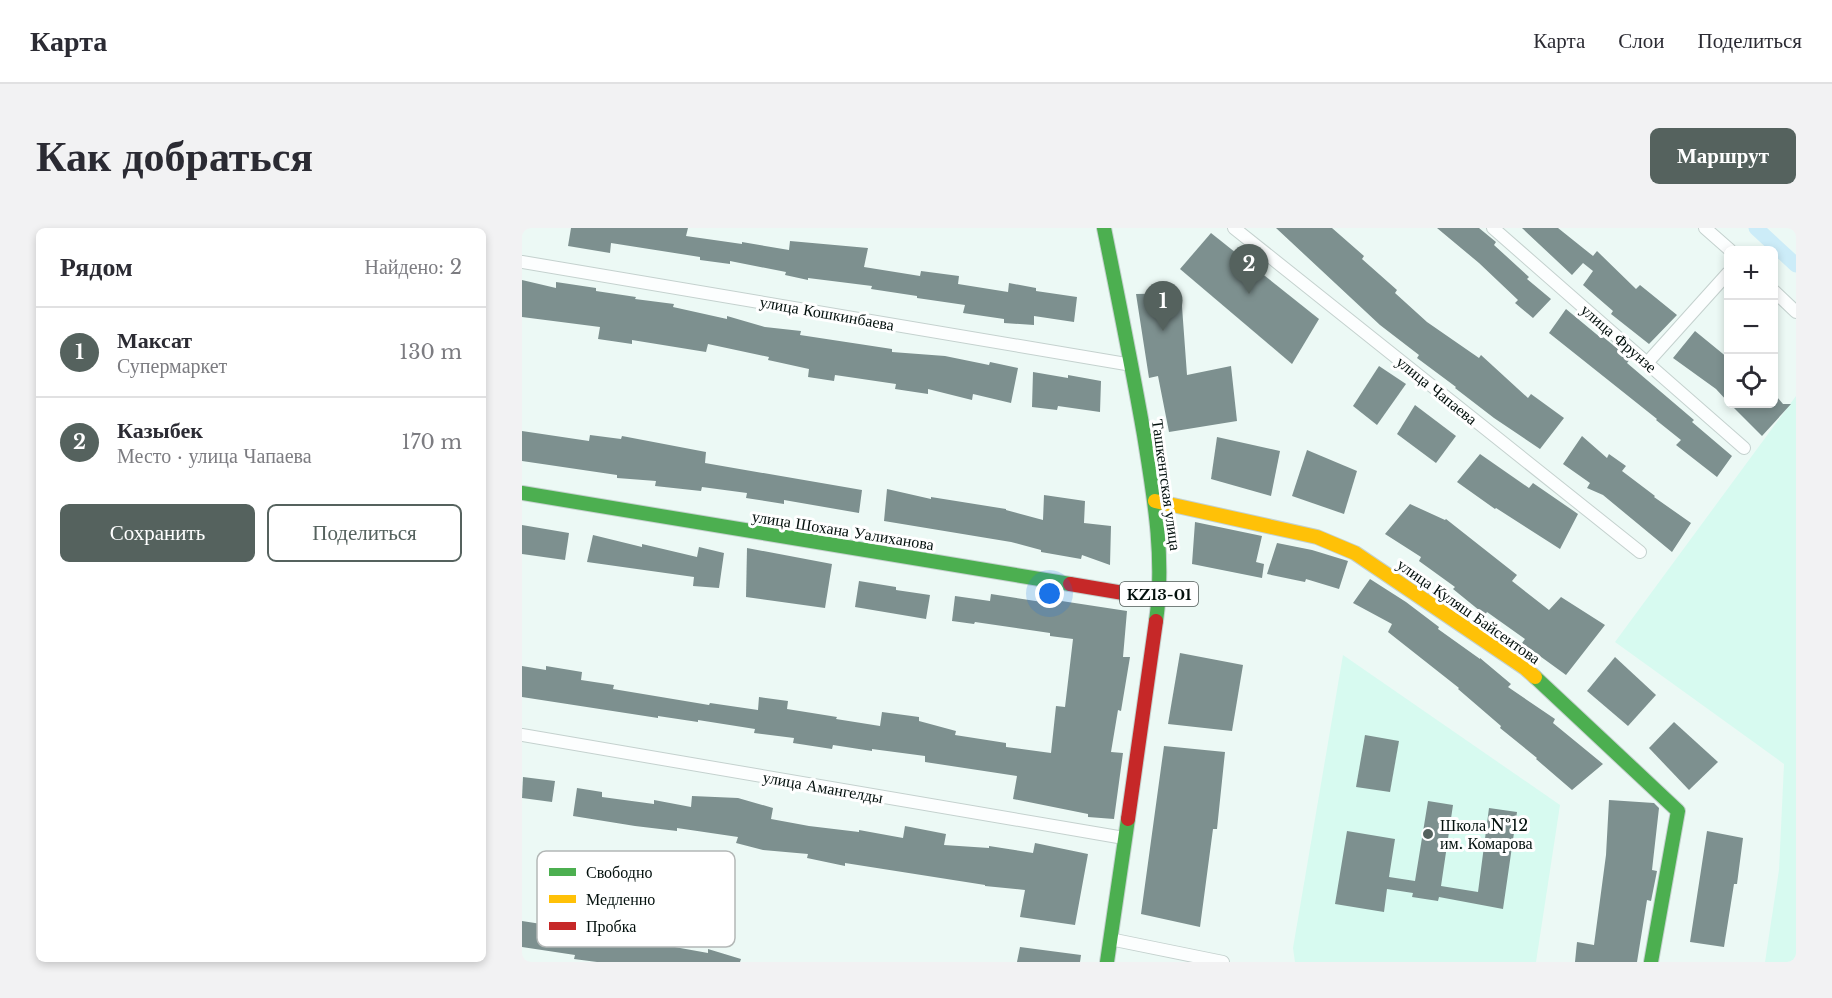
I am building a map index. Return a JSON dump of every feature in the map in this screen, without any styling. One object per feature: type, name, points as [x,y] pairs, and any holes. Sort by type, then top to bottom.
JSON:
[{"type":"street","name":"Ташкентская улица","points":[[1104,228],[1132,365],[1155,501],[1160,552],[1159,599],[1107,962]]},
{"type":"street","name":"улица Чапаева","points":[[1234,228],[1640,552]]},
{"type":"street","name":"улица Фрунзе","points":[[1493,228],[1744,448]]},
{"type":"street","points":[[1705,228],[1725,246]]},
{"type":"street","name":"улица Кошкинбаева","points":[[522,262],[1132,365]]},
{"type":"street","points":[[1647,363],[1724,277]]},
{"type":"street","points":[[1778,296],[1796,312]]},
{"type":"street","name":"улица Шохана Уалиханова","points":[[522,493],[1159,599]]},
{"type":"street","name":"улица Куляш Байсеитова","points":[[1155,501],[1317,537],[1355,552],[1525,668],[1678,810],[1652,962]]},
{"type":"street","name":"улица Амангелды","points":[[522,735],[1124,838]]},
{"type":"street","points":[[1110,939],[1223,962]]},
{"type":"shaded area","points":[[1796,396],[1796,962],[1765,962],[1779,870],[1784,764],[1615,642]]},
{"type":"shaded area","points":[[1343,655],[1560,805],[1536,962],[1295,962],[1293,948]]},
{"type":"building","points":[[571,228],[688,228],[686,236],[789,250],[790,241],[868,248],[864,267],[920,276],[921,271],[959,276],[958,284],[1008,292],[1009,283],[1036,288],[1036,291],[1077,297],[1074,322],[1034,316],[1034,325],[1004,323],[1004,319],[963,313],[965,305],[871,289],[872,286],[808,278],[808,280],[785,275],[786,272],[730,261],[730,264],[700,260],[700,257],[611,243],[610,253],[568,246]]},
{"type":"building","points":[[1276,228],[1332,228],[1364,256],[1362,259],[1397,290],[1395,293],[1427,322],[1479,358],[1481,355],[1528,398],[1531,394],[1564,418],[1540,449],[1494,418],[1417,358],[1419,355],[1380,325]]},
{"type":"building","points":[[1437,228],[1479,228],[1496,242],[1494,245],[1529,277],[1527,279],[1551,299],[1533,318],[1515,303],[1518,300],[1479,263]]},
{"type":"building","points":[[1522,228],[1558,228],[1593,256],[1597,251],[1636,289],[1640,285],[1677,315],[1649,344],[1611,314],[1613,311],[1583,285],[1593,271],[1583,263],[1572,275]]},
{"type":"building","points":[[1211,233],[1319,319],[1292,364],[1180,269]]},
{"type":"building","points":[[522,280],[556,288],[556,282],[596,288],[596,291],[674,304],[673,307],[727,319],[727,316],[765,327],[801,331],[800,335],[892,349],[892,352],[945,356],[1018,368],[1011,403],[973,394],[972,400],[928,389],[928,394],[895,389],[896,384],[835,375],[834,381],[808,377],[809,369],[768,360],[769,357],[708,344],[706,352],[632,340],[632,344],[598,339],[600,327],[522,317]]},
{"type":"building","points":[[1181,293],[1187,375],[1231,366],[1237,421],[1169,432],[1158,376],[1149,378],[1136,294]]},
{"type":"building","points":[[1566,309],[1630,359],[1627,363],[1732,456],[1717,477],[1676,445],[1681,440],[1657,419],[1549,333]]},
{"type":"building","points":[[1695,331],[1724,355],[1724,398],[1716,389],[1673,358]]},
{"type":"building","points":[[1379,366],[1406,384],[1377,425],[1353,406]]},
{"type":"building","points":[[1033,372],[1101,381],[1100,412],[1058,406],[1057,410],[1032,407]]},
{"type":"building","points":[[1778,398],[1783,404],[1791,404],[1762,436],[1734,408],[1778,408]]},
{"type":"building","points":[[1415,405],[1456,436],[1436,463],[1397,434]]},
{"type":"building","points":[[522,431],[589,441],[590,435],[621,439],[622,436],[706,452],[705,463],[862,490],[859,513],[784,500],[784,504],[746,498],[747,493],[702,487],[701,491],[655,486],[656,481],[617,478],[617,475],[522,461]]},
{"type":"building","points":[[1582,436],[1607,458],[1609,454],[1626,466],[1622,471],[1691,523],[1672,552],[1603,495],[1587,488],[1590,483],[1563,464]]},
{"type":"building","points":[[1217,437],[1280,451],[1271,496],[1211,479]]},
{"type":"building","points":[[1307,450],[1357,471],[1344,514],[1292,496]]},
{"type":"building","points":[[1480,454],[1529,488],[1533,483],[1578,514],[1560,549],[1495,509],[1457,482]]},
{"type":"building","points":[[887,489],[931,499],[931,497],[1006,509],[1043,520],[1044,495],[1085,501],[1084,523],[1111,526],[1110,565],[1082,555],[1081,559],[1041,552],[1041,550],[1011,542],[884,521]]},
{"type":"building","points":[[1410,504],[1446,519],[1517,575],[1512,581],[1549,610],[1561,597],[1605,625],[1566,675],[1522,643],[1525,639],[1487,612],[1485,615],[1453,589],[1455,587],[1419,561],[1421,557],[1385,534]]},
{"type":"building","points":[[1195,522],[1262,536],[1256,562],[1264,564],[1262,578],[1192,564]]},
{"type":"building","points":[[522,525],[569,533],[565,560],[522,554]]},
{"type":"building","points":[[593,535],[697,557],[699,547],[724,553],[719,588],[693,586],[694,577],[587,562]]},
{"type":"building","points":[[1277,543],[1312,550],[1348,561],[1339,589],[1306,579],[1305,582],[1267,574]]},
{"type":"building","points":[[747,548],[832,564],[825,608],[746,597]]},
{"type":"building","points":[[1370,579],[1406,602],[1439,627],[1438,629],[1480,658],[1511,684],[1508,687],[1555,719],[1553,723],[1603,764],[1572,790],[1500,728],[1501,726],[1459,688],[1388,632],[1392,624],[1353,603]]},
{"type":"building","points":[[859,581],[930,595],[926,619],[855,607]]},
{"type":"building","points":[[991,594],[1055,604],[1055,600],[1127,611],[1123,657],[1130,657],[1111,752],[1123,753],[1114,819],[1088,817],[1088,814],[1013,799],[1017,776],[925,762],[925,756],[833,745],[832,749],[793,743],[794,738],[754,733],[755,729],[698,720],[698,722],[658,716],[658,718],[522,697],[522,666],[546,670],[546,666],[582,672],[581,680],[614,685],[613,689],[709,705],[710,703],[758,710],[759,697],[788,701],[787,709],[880,726],[882,712],[919,717],[919,721],[956,731],[955,735],[1006,743],[1006,747],[1051,753],[1056,706],[1065,707],[1073,639],[1050,636],[1050,633],[975,622],[974,624],[952,621],[955,596],[990,601]]},
{"type":"building","points":[[1180,653],[1243,665],[1232,731],[1168,724]]},
{"type":"building","points":[[1615,657],[1656,695],[1628,726],[1587,691]]},
{"type":"building","points":[[1674,722],[1718,762],[1689,790],[1649,748]]},
{"type":"building","points":[[1365,735],[1399,741],[1390,792],[1356,787]]},
{"type":"building","points":[[1164,746],[1225,752],[1217,829],[1213,829],[1200,927],[1141,914]]},
{"type":"building","points":[[523,777],[555,781],[552,802],[522,798]]},
{"type":"building","points":[[577,788],[602,792],[602,797],[654,804],[654,800],[691,807],[692,796],[738,798],[773,808],[771,819],[809,826],[859,832],[859,830],[903,838],[905,826],[946,834],[944,845],[989,848],[989,846],[1033,853],[1035,843],[1088,854],[1075,925],[1020,917],[1025,890],[985,886],[845,863],[845,866],[807,858],[808,854],[763,850],[736,843],[738,837],[677,828],[677,831],[635,826],[573,816]]},
{"type":"building","points":[[1609,800],[1654,803],[1659,808],[1652,870],[1657,871],[1651,901],[1647,900],[1637,962],[1575,962],[1577,942],[1594,945],[1606,855]]},
{"type":"building","points":[[1428,801],[1453,805],[1441,886],[1478,892],[1489,808],[1517,812],[1503,909],[1439,897],[1438,901],[1412,897],[1413,893],[1387,889],[1384,912],[1335,904],[1347,831],[1395,839],[1389,877],[1415,881]]},
{"type":"building","points":[[1707,831],[1743,838],[1737,884],[1734,884],[1724,947],[1690,942]]},
{"type":"building","points":[[522,921],[537,923],[537,947],[675,947],[708,953],[708,949],[741,959],[740,962],[597,962],[574,959],[575,955],[522,947]]},
{"type":"building","points":[[1020,947],[1081,955],[1080,962],[1017,962]]},
{"type":"waterway","points":[[1756,228],[1796,265]]},
{"type":"traffic: fast","points":[[1104,228],[1155,504],[1159,551],[1156,621]]},
{"type":"traffic: fast","points":[[522,493],[1070,584]]},
{"type":"traffic: fast","points":[[1535,677],[1678,811],[1651,962]]},
{"type":"traffic: fast","points":[[1107,962],[1128,819]]},
{"type":"traffic: slow","points":[[1155,501],[1317,537],[1355,553],[1535,677]]},
{"type":"traffic: jam","points":[[1070,584],[1159,599]]},
{"type":"traffic: jam","points":[[1128,819],[1156,621]]},
{"type":"place","name":"Казыбек","points":[[1249,294]]},
{"type":"place","name":"Максат","points":[[1163,331]]},
{"type":"place","name":"Школа №12 им. Комарова","points":[[1428,834]]}]
